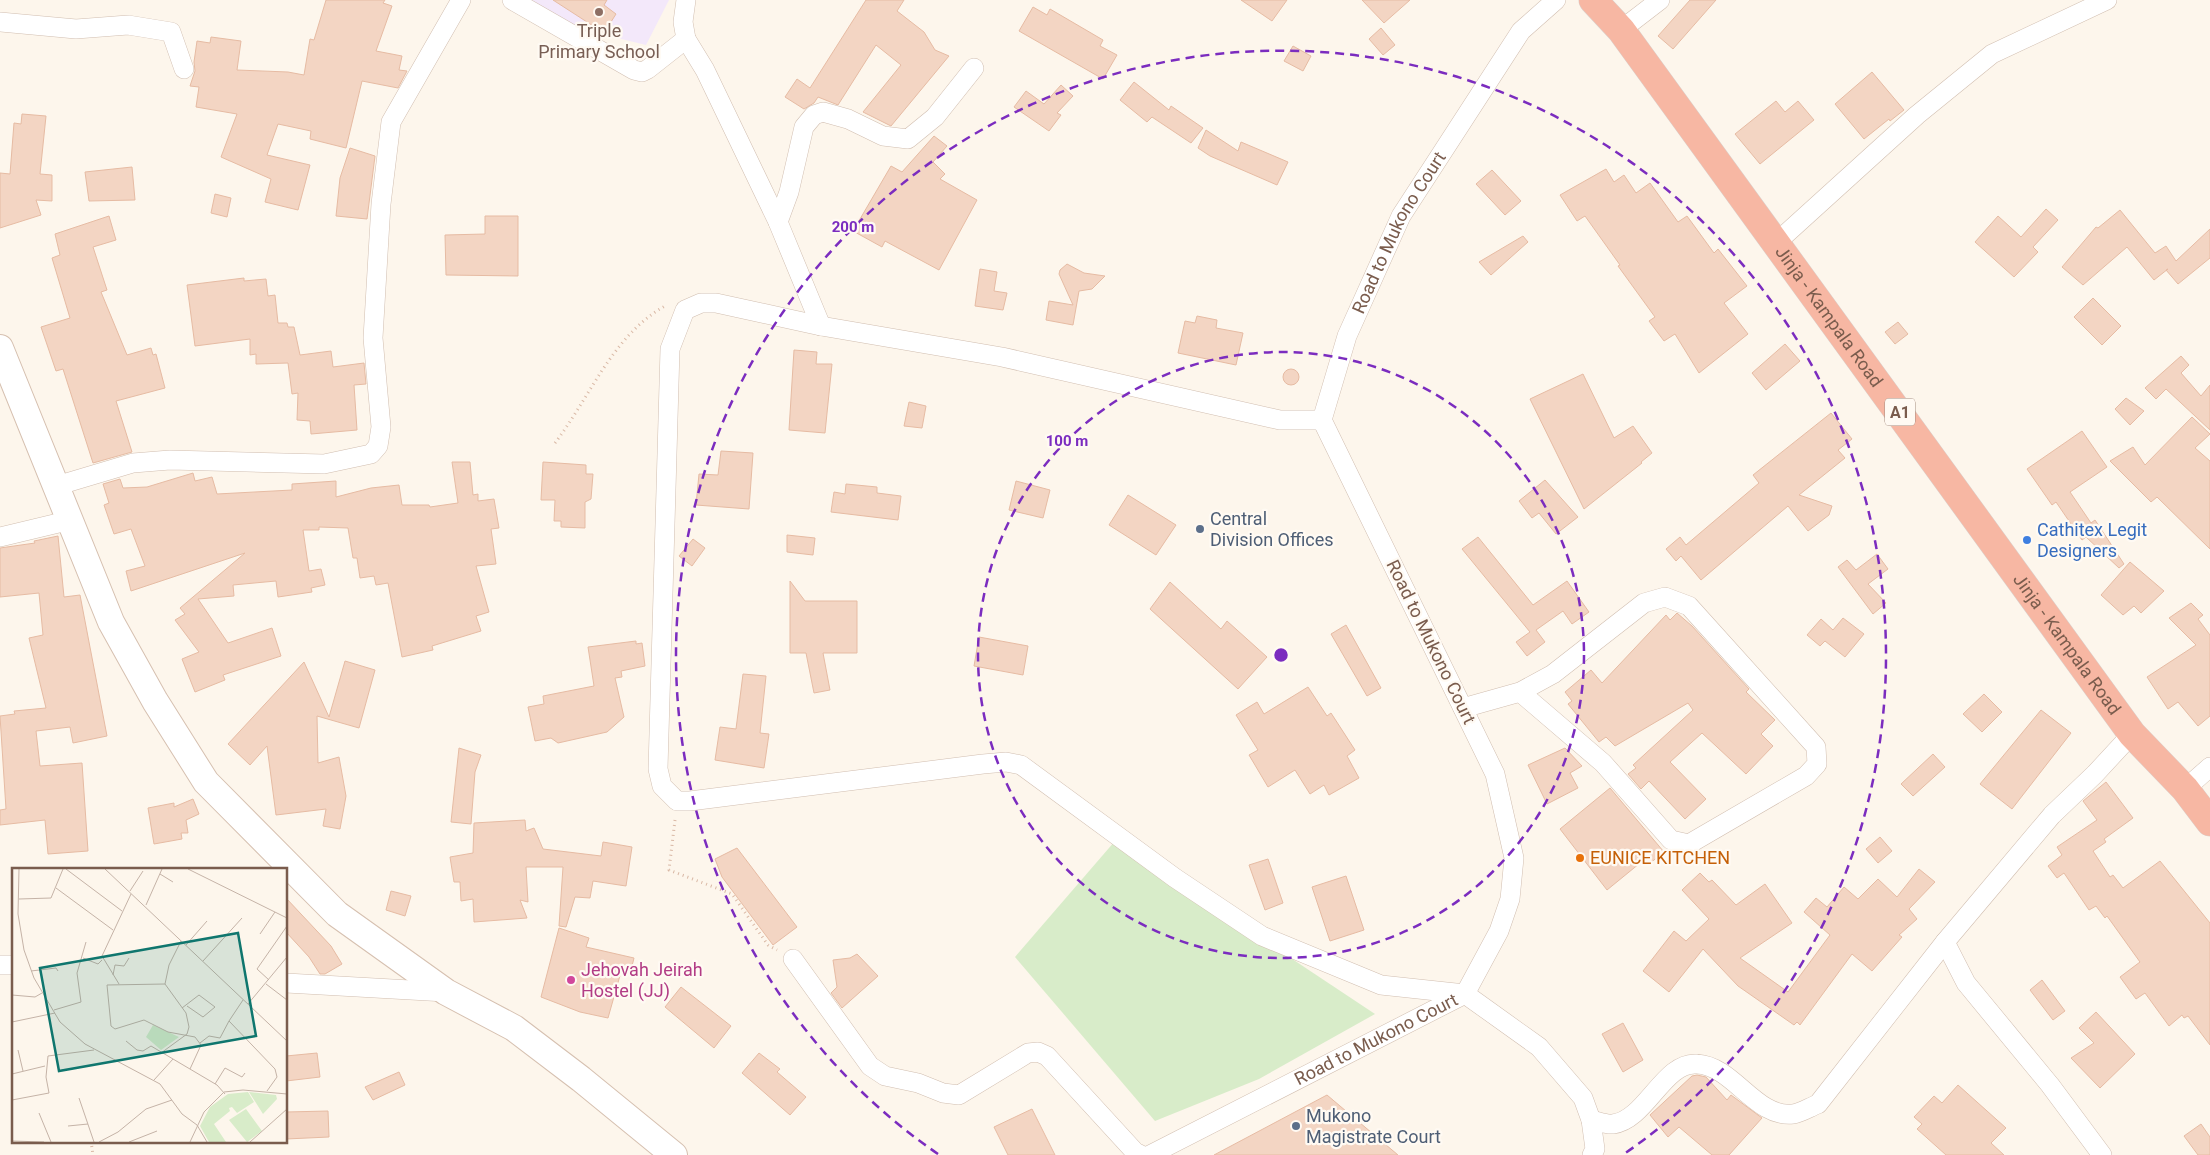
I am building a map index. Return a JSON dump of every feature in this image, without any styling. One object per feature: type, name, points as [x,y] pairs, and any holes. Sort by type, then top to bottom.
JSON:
[{"type":"highway","name":"Jinja - Kampala Road","points":[[1593,0],[1621,30],[1777,242],[2132,734],[2186,788],[2210,822]]},
{"type":"street","points":[[56,486],[133,463],[170,460],[324,464],[371,454],[378,446],[381,426],[373,338],[381,204],[391,122],[461,0]]},
{"type":"street","points":[[512,0],[634,70],[642,72],[686,39]]},
{"type":"street","points":[[686,0],[683,22],[686,39],[705,70],[778,222],[821,326]]},
{"type":"street","name":"Road to Mukono Court","points":[[1150,1155],[1465,994],[1499,931],[1510,898],[1514,858],[1495,774],[1322,420],[1346,336],[1401,216],[1521,31],[1556,0]]},
{"type":"street","points":[[1621,30],[1660,0]]},
{"type":"street","points":[[1777,242],[1917,115],[1992,54],[2107,0]]},
{"type":"street","points":[[0,22],[76,29],[128,25],[172,32],[184,68]]},
{"type":"street","points":[[778,222],[789,192],[804,127],[814,115],[823,112],[848,119],[883,136],[908,139],[935,117],[974,68]]},
{"type":"street","points":[[1322,420],[1280,420],[1002,357],[821,326],[716,303],[701,303],[685,310],[670,349],[658,769],[662,786],[677,801],[690,802],[983,764],[1006,762],[1021,765],[1175,878],[1262,936],[1381,984],[1465,994],[1539,1047],[1583,1098],[1590,1120],[1595,1149],[1592,1155]]},
{"type":"street","points":[[0,348],[112,622],[155,701],[206,782],[337,914],[446,992],[514,1028],[581,1079],[674,1155]]},
{"type":"street","points":[[0,537],[71,520]]},
{"type":"street","points":[[1463,708],[1520,692],[1553,674],[1644,603],[1665,597],[1689,606],[1816,747],[1816,764],[1806,776],[1689,844],[1671,840],[1604,763],[1520,692]]},
{"type":"street","points":[[1590,1120],[1612,1124],[1629,1118],[1680,1067],[1697,1064],[1717,1070],[1773,1112],[1793,1114],[1818,1104],[1945,942],[2052,815],[2095,774],[2132,734]]},
{"type":"street","points":[[2186,788],[2210,767]]},
{"type":"street","points":[[1945,942],[1966,983],[2050,1085],[2102,1155]]},
{"type":"street","points":[[793,959],[870,1066],[885,1076],[918,1083],[943,1094],[958,1095],[1028,1053],[1038,1052],[1047,1056],[1135,1152],[1141,1155]]},
{"type":"street","points":[[288,983],[446,992]]},
{"type":"path","points":[[555,443],[594,387],[614,351],[635,328],[666,305],[685,310]]},
{"type":"path","points":[[677,801],[669,870],[732,894],[768,945],[793,959]]},
{"type":"path","points":[[91,1142],[93,1155]]},
{"type":"shaded area","name":"Triple Primary School","points":[[510,0],[669,0],[646,45],[560,24]]},
{"type":"green space","points":[[1115,841],[1375,1014],[1259,1079],[1155,1121],[1015,957]]},
{"type":"building","points":[[326,0],[385,0],[383,3],[392,6],[376,51],[402,56],[399,70],[407,71],[398,88],[362,81],[346,148],[310,139],[311,131],[278,124],[267,155],[310,165],[298,210],[265,202],[271,179],[221,157],[237,114],[196,107],[199,87],[190,86],[195,71],[194,62],[197,41],[210,43],[211,37],[241,41],[237,70],[288,72],[304,75],[310,39],[314,40]]},
{"type":"building","points":[[553,0],[607,0],[604,5],[616,14],[604,33]]},
{"type":"building","points":[[866,0],[904,0],[897,11],[924,32],[935,50],[949,56],[891,126],[863,112],[901,65],[876,45],[838,105],[818,97],[814,103],[804,109],[785,97],[797,79],[810,88]]},
{"type":"building","points":[[1241,0],[1287,0],[1272,21]]},
{"type":"building","points":[[1362,0],[1410,0],[1384,23]]},
{"type":"building","points":[[1690,0],[1716,0],[1673,49],[1658,36]]},
{"type":"building","points":[[1033,7],[1047,15],[1050,9],[1103,40],[1100,46],[1117,55],[1103,79],[1019,31]]},
{"type":"building","points":[[1381,28],[1395,45],[1383,55],[1369,39]]},
{"type":"building","points":[[1293,46],[1311,56],[1303,71],[1284,61]]},
{"type":"building","points":[[1872,72],[1904,110],[1890,121],[1889,119],[1864,139],[1835,104]]},
{"type":"building","points":[[1134,82],[1169,110],[1171,106],[1203,128],[1191,143],[1152,117],[1147,122],[1120,100]]},
{"type":"building","points":[[1061,85],[1073,96],[1057,113],[1061,115],[1049,131],[1014,107],[1026,91],[1044,104]]},
{"type":"building","points":[[1776,101],[1785,112],[1798,101],[1814,120],[1760,164],[1735,134]]},
{"type":"building","points":[[22,114],[46,116],[40,174],[52,175],[52,201],[36,200],[41,215],[0,228],[0,173],[10,174],[14,123],[21,124]]},
{"type":"building","points":[[1206,130],[1238,151],[1241,142],[1288,162],[1277,185],[1210,156],[1198,148]]},
{"type":"building","points":[[934,136],[947,146],[933,162],[945,174],[940,179],[977,200],[939,270],[885,241],[882,247],[853,231],[891,166],[902,172]]},
{"type":"building","points":[[350,148],[375,156],[367,219],[336,216],[340,178]]},
{"type":"building","points":[[132,167],[135,200],[89,201],[85,172]]},
{"type":"building","points":[[1606,169],[1614,182],[1624,175],[1636,193],[1650,183],[1678,222],[1687,216],[1714,253],[1718,249],[1747,286],[1724,303],[1748,334],[1699,373],[1675,334],[1664,341],[1649,321],[1655,317],[1618,266],[1620,265],[1585,216],[1577,221],[1560,195]]},
{"type":"building","points":[[1492,170],[1521,201],[1505,215],[1476,184]]},
{"type":"building","points":[[215,194],[231,198],[227,217],[211,213]]},
{"type":"building","points":[[2046,209],[2058,220],[2033,247],[2038,252],[2014,277],[1975,242],[1998,216],[2021,237]]},
{"type":"building","points":[[2120,210],[2155,253],[2166,246],[2176,261],[2210,229],[2210,258],[2178,284],[2166,270],[2154,280],[2127,247],[2083,285],[2062,267],[2096,227],[2098,228]]},
{"type":"building","points":[[109,216],[116,240],[93,247],[107,290],[101,292],[127,355],[151,348],[153,355],[156,354],[165,388],[116,401],[132,452],[93,463],[63,369],[56,371],[41,327],[70,318],[52,258],[60,255],[55,234]]},
{"type":"building","points":[[485,216],[518,216],[518,276],[446,275],[445,235],[485,234]]},
{"type":"building","points":[[1523,236],[1528,242],[1491,275],[1479,262]]},
{"type":"building","points":[[1067,264],[1084,273],[1105,276],[1092,289],[1079,291],[1073,325],[1046,320],[1049,301],[1073,305],[1059,274],[1060,270]]},
{"type":"building","points":[[980,269],[997,272],[994,291],[1007,293],[1003,310],[975,306]]},
{"type":"building","points":[[244,278],[244,281],[266,279],[268,296],[275,295],[278,323],[287,323],[288,327],[294,327],[300,355],[331,351],[333,367],[364,363],[366,384],[354,385],[357,430],[311,434],[310,421],[297,420],[298,393],[292,394],[288,363],[256,364],[256,354],[250,355],[250,339],[195,346],[187,285]]},
{"type":"building","points":[[2093,298],[2121,326],[2102,345],[2074,317]]},
{"type":"building","points":[[1197,316],[1217,320],[1216,328],[1243,333],[1236,365],[1178,353],[1185,321],[1195,323]]},
{"type":"building","points":[[1898,322],[1908,334],[1895,344],[1885,332]]},
{"type":"building","points":[[1785,344],[1800,361],[1766,390],[1752,373]]},
{"type":"building","points":[[794,350],[817,352],[816,364],[832,364],[825,433],[789,430]]},
{"type":"building","points":[[2181,356],[2189,365],[2181,373],[2201,396],[2210,385],[2210,430],[2166,389],[2156,399],[2145,388]]},
{"type":"building","points":[[1291,369],[1297,371],[1299,377],[1297,383],[1291,385],[1285,383],[1283,377],[1285,371]]},
{"type":"building","points":[[1583,374],[1614,438],[1633,426],[1652,453],[1584,509],[1530,399]]},
{"type":"building","points":[[2126,398],[2144,411],[2130,425],[2115,409]]},
{"type":"building","points":[[909,402],[926,406],[922,428],[904,426]]},
{"type":"building","points":[[1831,413],[1852,439],[1838,450],[1845,458],[1799,495],[1832,506],[1829,515],[1808,531],[1788,506],[1701,580],[1681,556],[1676,561],[1666,549],[1680,537],[1686,545],[1759,483],[1753,475]]},
{"type":"building","points":[[2192,417],[2210,434],[2195,448],[2210,461],[2210,549],[2157,497],[2151,502],[2110,461],[2133,447],[2145,465]]},
{"type":"building","points":[[2082,431],[2107,467],[2070,492],[2091,523],[2095,520],[2124,564],[2119,568],[2086,537],[2082,540],[2056,502],[2052,505],[2027,469]]},
{"type":"building","points":[[721,451],[753,453],[749,509],[696,505],[699,474],[718,475]]},
{"type":"building","points":[[452,462],[470,462],[473,495],[478,494],[478,501],[494,499],[499,528],[491,529],[496,564],[476,566],[489,612],[476,616],[481,631],[432,646],[433,650],[402,657],[388,583],[376,585],[374,576],[360,578],[357,558],[353,558],[348,528],[319,527],[319,530],[303,530],[309,571],[321,569],[325,585],[311,588],[312,592],[278,597],[276,581],[233,585],[234,596],[198,599],[228,643],[272,628],[281,656],[223,675],[225,680],[195,692],[182,659],[199,652],[175,620],[185,614],[180,608],[245,553],[131,591],[126,571],[145,566],[131,529],[114,534],[104,505],[109,503],[103,484],[120,479],[123,488],[147,487],[193,473],[195,481],[212,477],[217,494],[292,490],[292,484],[336,481],[336,497],[371,488],[399,485],[402,505],[429,505],[430,507],[458,503]]},
{"type":"building","points":[[543,462],[586,465],[586,474],[593,474],[591,499],[585,502],[585,528],[561,527],[561,521],[554,521],[555,500],[541,500]]},
{"type":"building","points":[[1545,480],[1578,517],[1556,534],[1539,513],[1532,518],[1519,501]]},
{"type":"building","points":[[1016,481],[1050,490],[1043,518],[1009,510]]},
{"type":"building","points":[[846,484],[877,487],[877,493],[901,496],[898,520],[831,512],[834,492],[845,494]]},
{"type":"building","points":[[1128,495],[1176,525],[1156,555],[1109,525]]},
{"type":"building","points":[[787,535],[815,538],[813,555],[787,552]]},
{"type":"building","points":[[58,536],[64,597],[80,595],[107,736],[73,743],[70,727],[36,731],[40,766],[82,763],[88,851],[48,854],[45,820],[0,825],[0,810],[6,809],[0,716],[15,714],[14,711],[46,708],[29,638],[43,635],[39,593],[0,597],[0,548],[35,543],[34,541]]},
{"type":"building","points":[[1478,537],[1533,605],[1567,581],[1589,612],[1572,624],[1563,611],[1536,630],[1545,642],[1527,656],[1516,642],[1530,632],[1462,549]]},
{"type":"building","points":[[693,539],[705,548],[692,566],[679,556]]},
{"type":"building","points":[[1877,554],[1888,569],[1868,584],[1886,603],[1873,614],[1838,567],[1847,560],[1856,570]]},
{"type":"building","points":[[2130,562],[2164,591],[2141,613],[2134,606],[2123,615],[2101,595]]},
{"type":"building","points":[[790,581],[805,601],[857,601],[857,653],[823,653],[830,690],[814,693],[806,653],[790,653]]},
{"type":"building","points":[[1170,582],[1221,629],[1227,621],[1267,657],[1238,689],[1150,609]]},
{"type":"building","points":[[2191,603],[2203,615],[2198,619],[2210,635],[2210,716],[2198,726],[2178,702],[2168,709],[2147,677],[2196,645],[2169,618]]},
{"type":"building","points":[[1677,613],[1692,626],[1749,689],[1746,692],[1775,720],[1761,734],[1773,746],[1746,774],[1702,733],[1670,762],[1706,799],[1685,819],[1649,781],[1641,789],[1628,774],[1636,768],[1633,765],[1693,710],[1688,703],[1615,746],[1606,737],[1599,742],[1568,704],[1572,701],[1565,692],[1591,670],[1602,683],[1666,615],[1670,620]]},
{"type":"building","points":[[1843,618],[1864,634],[1845,657],[1825,641],[1820,646],[1807,635],[1821,619],[1833,630]]},
{"type":"building","points":[[1346,625],[1381,688],[1367,696],[1331,634]]},
{"type":"building","points":[[979,637],[1028,646],[1023,675],[974,666]]},
{"type":"building","points":[[636,641],[636,644],[642,643],[645,666],[621,671],[622,677],[615,678],[624,717],[607,732],[558,743],[551,738],[535,741],[528,707],[544,704],[543,696],[594,686],[588,647]]},
{"type":"building","points":[[345,661],[375,670],[359,728],[317,716],[318,763],[339,757],[346,796],[340,829],[323,826],[326,809],[276,815],[267,746],[250,765],[228,744],[304,662],[329,717]]},
{"type":"building","points":[[743,674],[766,676],[760,733],[769,734],[764,768],[715,760],[720,727],[736,729]]},
{"type":"building","points":[[1308,687],[1327,716],[1331,713],[1355,750],[1347,756],[1359,778],[1329,795],[1324,785],[1310,794],[1295,770],[1268,787],[1249,755],[1258,750],[1236,715],[1257,702],[1264,714]]},
{"type":"building","points":[[1984,694],[2002,712],[1982,732],[1963,714]]},
{"type":"building","points":[[2041,710],[2071,733],[2012,809],[1980,784]]},
{"type":"building","points":[[459,748],[481,755],[475,772],[471,824],[451,822]]},
{"type":"building","points":[[1565,748],[1582,766],[1570,773],[1578,788],[1547,804],[1528,765]]},
{"type":"building","points":[[1933,754],[1945,767],[1913,796],[1901,784]]},
{"type":"building","points":[[2106,782],[2133,818],[2104,839],[2106,842],[2093,851],[2110,877],[2113,875],[2123,888],[2160,861],[2210,923],[2210,1045],[2188,1016],[2184,1018],[2182,1015],[2169,1026],[2145,993],[2136,999],[2120,977],[2140,962],[2107,916],[2105,918],[2096,906],[2089,910],[2064,873],[2057,878],[2048,866],[2062,855],[2057,847],[2097,820],[2083,801]]},
{"type":"building","points":[[1610,788],[1664,852],[1649,864],[1645,859],[1607,890],[1560,829]]},
{"type":"building","points":[[193,799],[199,814],[186,820],[188,833],[181,833],[182,839],[154,844],[148,808],[174,803],[174,807]]},
{"type":"building","points":[[525,820],[526,831],[534,828],[543,849],[601,856],[603,842],[632,847],[626,886],[593,881],[590,898],[575,897],[566,927],[559,926],[563,867],[526,867],[528,902],[520,900],[527,918],[474,922],[473,899],[461,901],[460,882],[454,882],[450,857],[473,853],[474,823]]},
{"type":"building","points":[[1880,837],[1892,851],[1878,863],[1866,849]]},
{"type":"building","points":[[737,848],[797,927],[773,945],[722,877],[715,859]]},
{"type":"building","points":[[1268,859],[1283,903],[1265,910],[1249,865]]},
{"type":"building","points":[[1919,869],[1935,882],[1909,909],[1917,919],[1899,935],[1902,937],[1872,971],[1852,954],[1800,1025],[1797,1022],[1794,1025],[1738,986],[1703,949],[1669,992],[1643,971],[1674,931],[1686,941],[1709,919],[1682,890],[1700,873],[1709,882],[1712,880],[1736,905],[1765,884],[1792,923],[1740,958],[1788,992],[1830,935],[1804,912],[1816,898],[1827,907],[1844,887],[1858,899],[1878,879],[1897,897]]},
{"type":"building","points":[[1346,876],[1364,930],[1330,941],[1312,887]]},
{"type":"building","points":[[391,891],[411,896],[405,916],[386,910]]},
{"type":"building","points":[[288,900],[331,946],[342,964],[325,974],[320,974],[309,957],[288,934]]},
{"type":"building","name":"Jehovah Jeirah Hostel (JJ)","points":[[559,928],[589,938],[586,947],[634,958],[630,974],[621,972],[608,1018],[580,1012],[541,997]]},
{"type":"building","points":[[857,954],[878,976],[842,1008],[831,993],[837,987],[833,960],[850,958]]},
{"type":"building","points":[[2042,980],[2065,1011],[2053,1020],[2030,990]]},
{"type":"building","points":[[681,987],[731,1026],[714,1048],[665,1007]]},
{"type":"building","points":[[2096,1012],[2135,1054],[2100,1088],[2071,1058],[2094,1043],[2079,1028]]},
{"type":"building","points":[[1623,1023],[1643,1060],[1623,1072],[1602,1034]]},
{"type":"building","points":[[317,1053],[320,1077],[288,1081],[288,1056]]},
{"type":"building","points":[[759,1053],[780,1069],[777,1072],[806,1097],[790,1115],[742,1073]]},
{"type":"building","points":[[399,1072],[405,1085],[373,1100],[365,1087]]},
{"type":"building","points":[[1692,1076],[1706,1077],[1727,1100],[1731,1095],[1762,1118],[1729,1155],[1712,1155],[1679,1127],[1668,1137],[1650,1115]]},
{"type":"building","points":[[1958,1085],[2006,1128],[1991,1143],[2004,1155],[1946,1155],[1917,1129],[1922,1124],[1914,1117],[1934,1096],[1942,1103]]},
{"type":"building","name":"Mukono Magistrate Court","points":[[1327,1095],[1398,1155],[1214,1155]]},
{"type":"building","points":[[1032,1109],[1055,1155],[1008,1155],[994,1127]]},
{"type":"building","points":[[328,1111],[329,1137],[288,1139],[288,1112]]},
{"type":"building","points":[[2201,1124],[2210,1137],[2210,1155],[2198,1155],[2184,1136]]},
{"type":"place","name":"Triple Primary School","points":[[599,12]]},
{"type":"place","name":"Central Division Offices","points":[[1200,529]]},
{"type":"place","name":"Cathitex Legit Designers","points":[[2027,540]]},
{"type":"place","name":"EUNICE KITCHEN","points":[[1580,858]]},
{"type":"place","name":"Jehovah Jeirah Hostel (JJ)","points":[[571,980]]},
{"type":"place","name":"Mukono Magistrate Court","points":[[1296,1126]]}]
